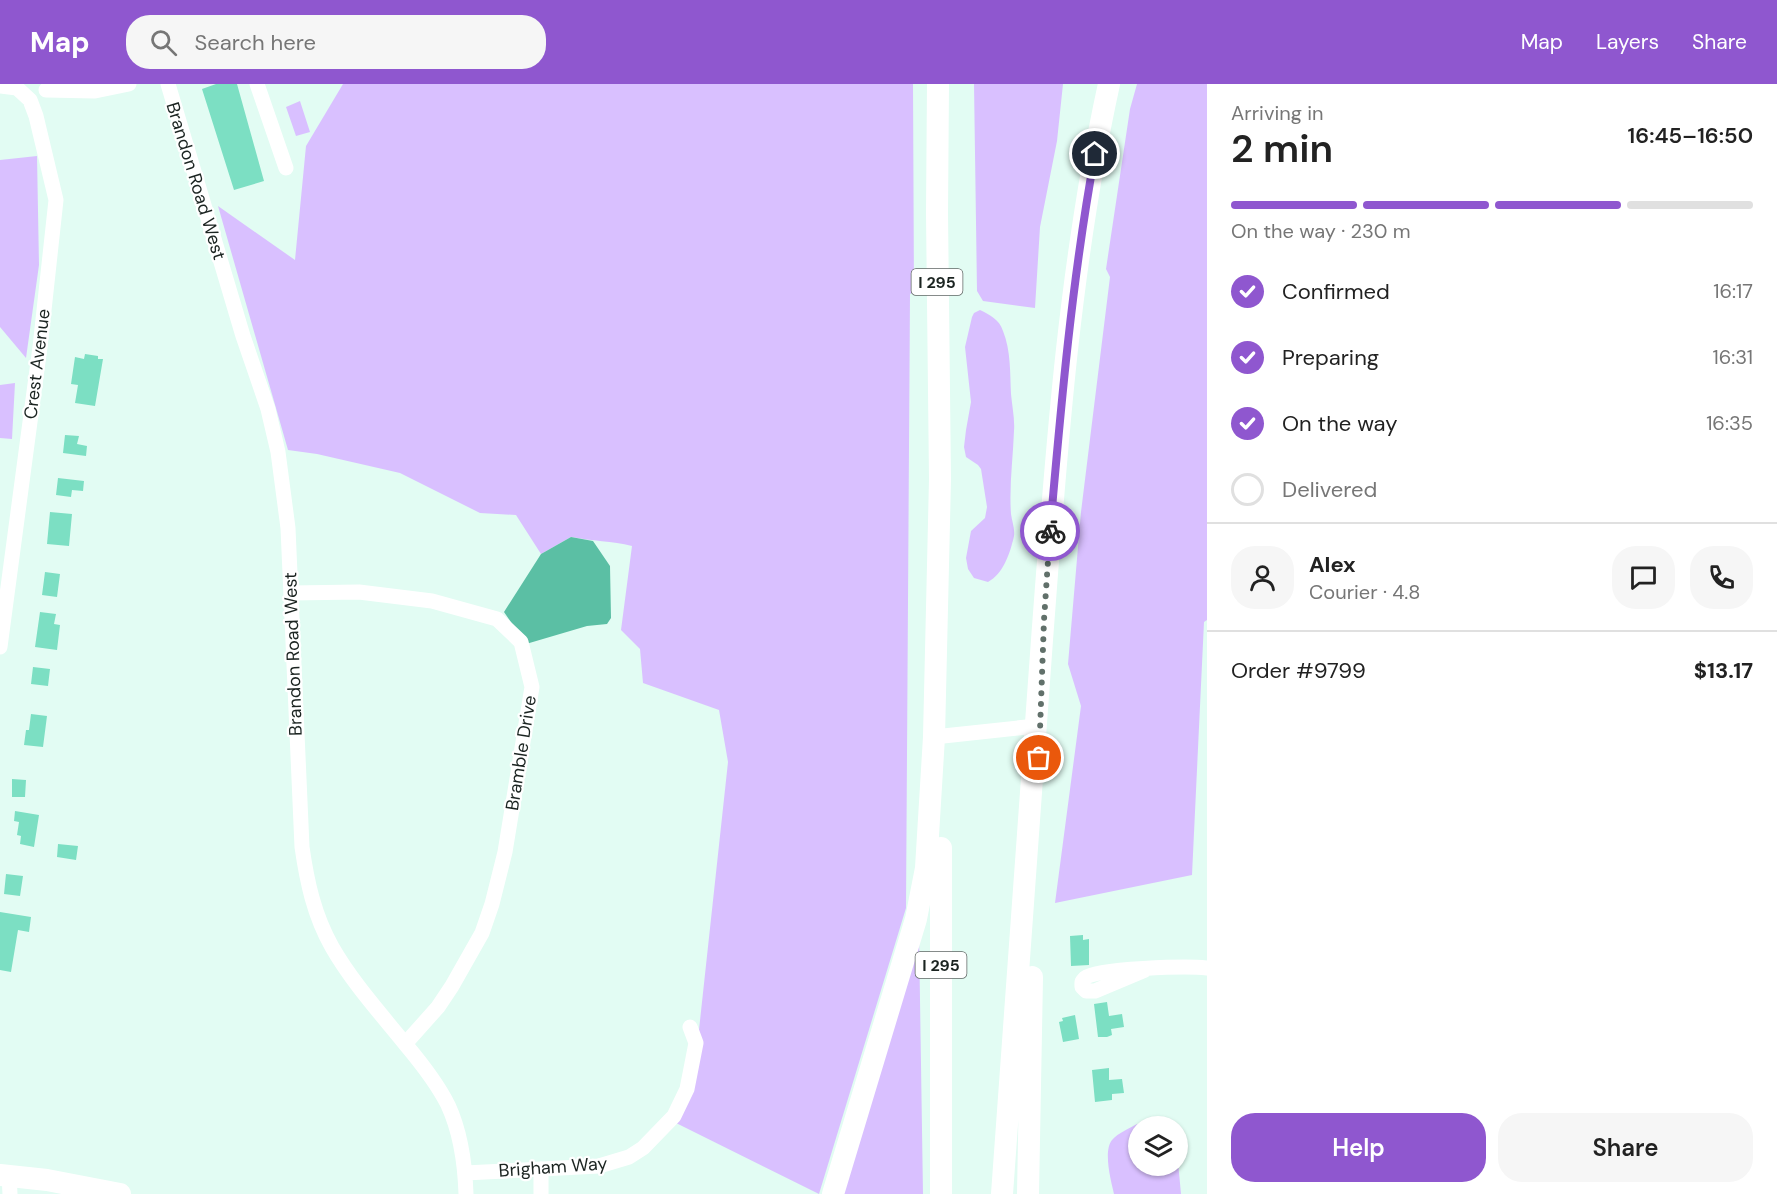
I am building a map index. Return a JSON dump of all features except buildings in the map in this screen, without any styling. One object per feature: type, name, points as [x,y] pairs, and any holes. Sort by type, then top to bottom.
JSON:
[{"type":"highway","name":"I 295","points":[[938,84],[936,213],[940,479],[934,736],[940,769],[941,1194]]},
{"type":"highway","points":[[1002,1194],[1044,620],[1070,324],[1086,204],[1109,84]]},
{"type":"highway","points":[[1028,1194],[1032,965],[1044,620]]},
{"type":"highway","points":[[833,1194],[922,897],[926,868],[934,736]]},
{"type":"highway","points":[[6,1181],[66,1183],[120,1194]]},
{"type":"street","points":[[46,90],[95,91],[129,84]]},
{"type":"street","name":"Brandon Road West","points":[[168,84],[243,336],[268,409],[283,484],[288,528],[302,847],[306,880],[321,924],[345,968],[436,1083],[448,1105],[459,1136],[466,1194]]},
{"type":"street","points":[[257,84],[285,168]]},
{"type":"street","name":"Crest Avenue","points":[[0,86],[17,88],[30,100],[56,200],[40,347],[0,647]]},
{"type":"street","name":"Bramble Drive","points":[[291,593],[359,592],[432,601],[497,619],[521,642],[532,687],[505,852],[492,904],[482,933],[453,986],[405,1044]]},
{"type":"street","points":[[934,736],[1036,726]]},
{"type":"street","points":[[1145,969],[1207,968]]},
{"type":"street","name":"Brigham Way","points":[[465,1173],[599,1166],[629,1157],[653,1139],[674,1116],[687,1089],[696,1043],[690,1027]]},
{"type":"street","points":[[541,1169],[541,1194]]},
{"type":"shaded area","points":[[343,84],[913,84],[914,292],[910,294],[906,908],[819,1194],[674,1122],[694,1076],[728,762],[719,710],[643,683],[640,649],[621,630],[632,546],[571,537],[541,554],[516,515],[480,513],[400,473],[317,454],[288,450],[218,206],[295,260],[306,146]]},
{"type":"shaded area","points":[[974,84],[1063,84],[1057,141],[1040,227],[1035,308],[983,301],[977,291]]},
{"type":"shaded area","points":[[1137,84],[1207,84],[1207,620],[1204,622],[1192,875],[1055,903],[1081,706],[1068,664],[1081,512],[1110,277],[1106,269],[1130,109]]},
{"type":"shaded area","points":[[300,101],[310,132],[296,136],[286,107]]},
{"type":"shaded area","points":[[37,156],[39,265],[26,358],[0,327],[0,160]]},
{"type":"shaded area","points":[[980,310],[997,320],[1006,339],[1014,422],[1010,493],[1014,536],[1005,563],[998,574],[988,582],[974,578],[968,569],[966,558],[971,531],[985,518],[987,507],[981,469],[966,457],[964,447],[971,402],[965,347],[972,317]]},
{"type":"shaded area","points":[[15,383],[12,439],[0,438],[0,385]]},
{"type":"shaded area","points":[[571,537],[593,541],[610,566],[611,618],[607,624],[587,626],[526,644],[504,612],[541,554]]},
{"type":"shaded area","points":[[919,934],[923,1194],[841,1194]]},
{"type":"shaded area","points":[[1128,1129],[1128,1176],[1179,1176],[1181,1194],[1114,1194],[1108,1166],[1108,1151],[1109,1145],[1117,1135]]},
{"type":"way so far","points":[[1039,758],[1050,531]]},
{"type":"route","points":[[1050,531],[1065,365],[1079,245],[1095,154]]}]
